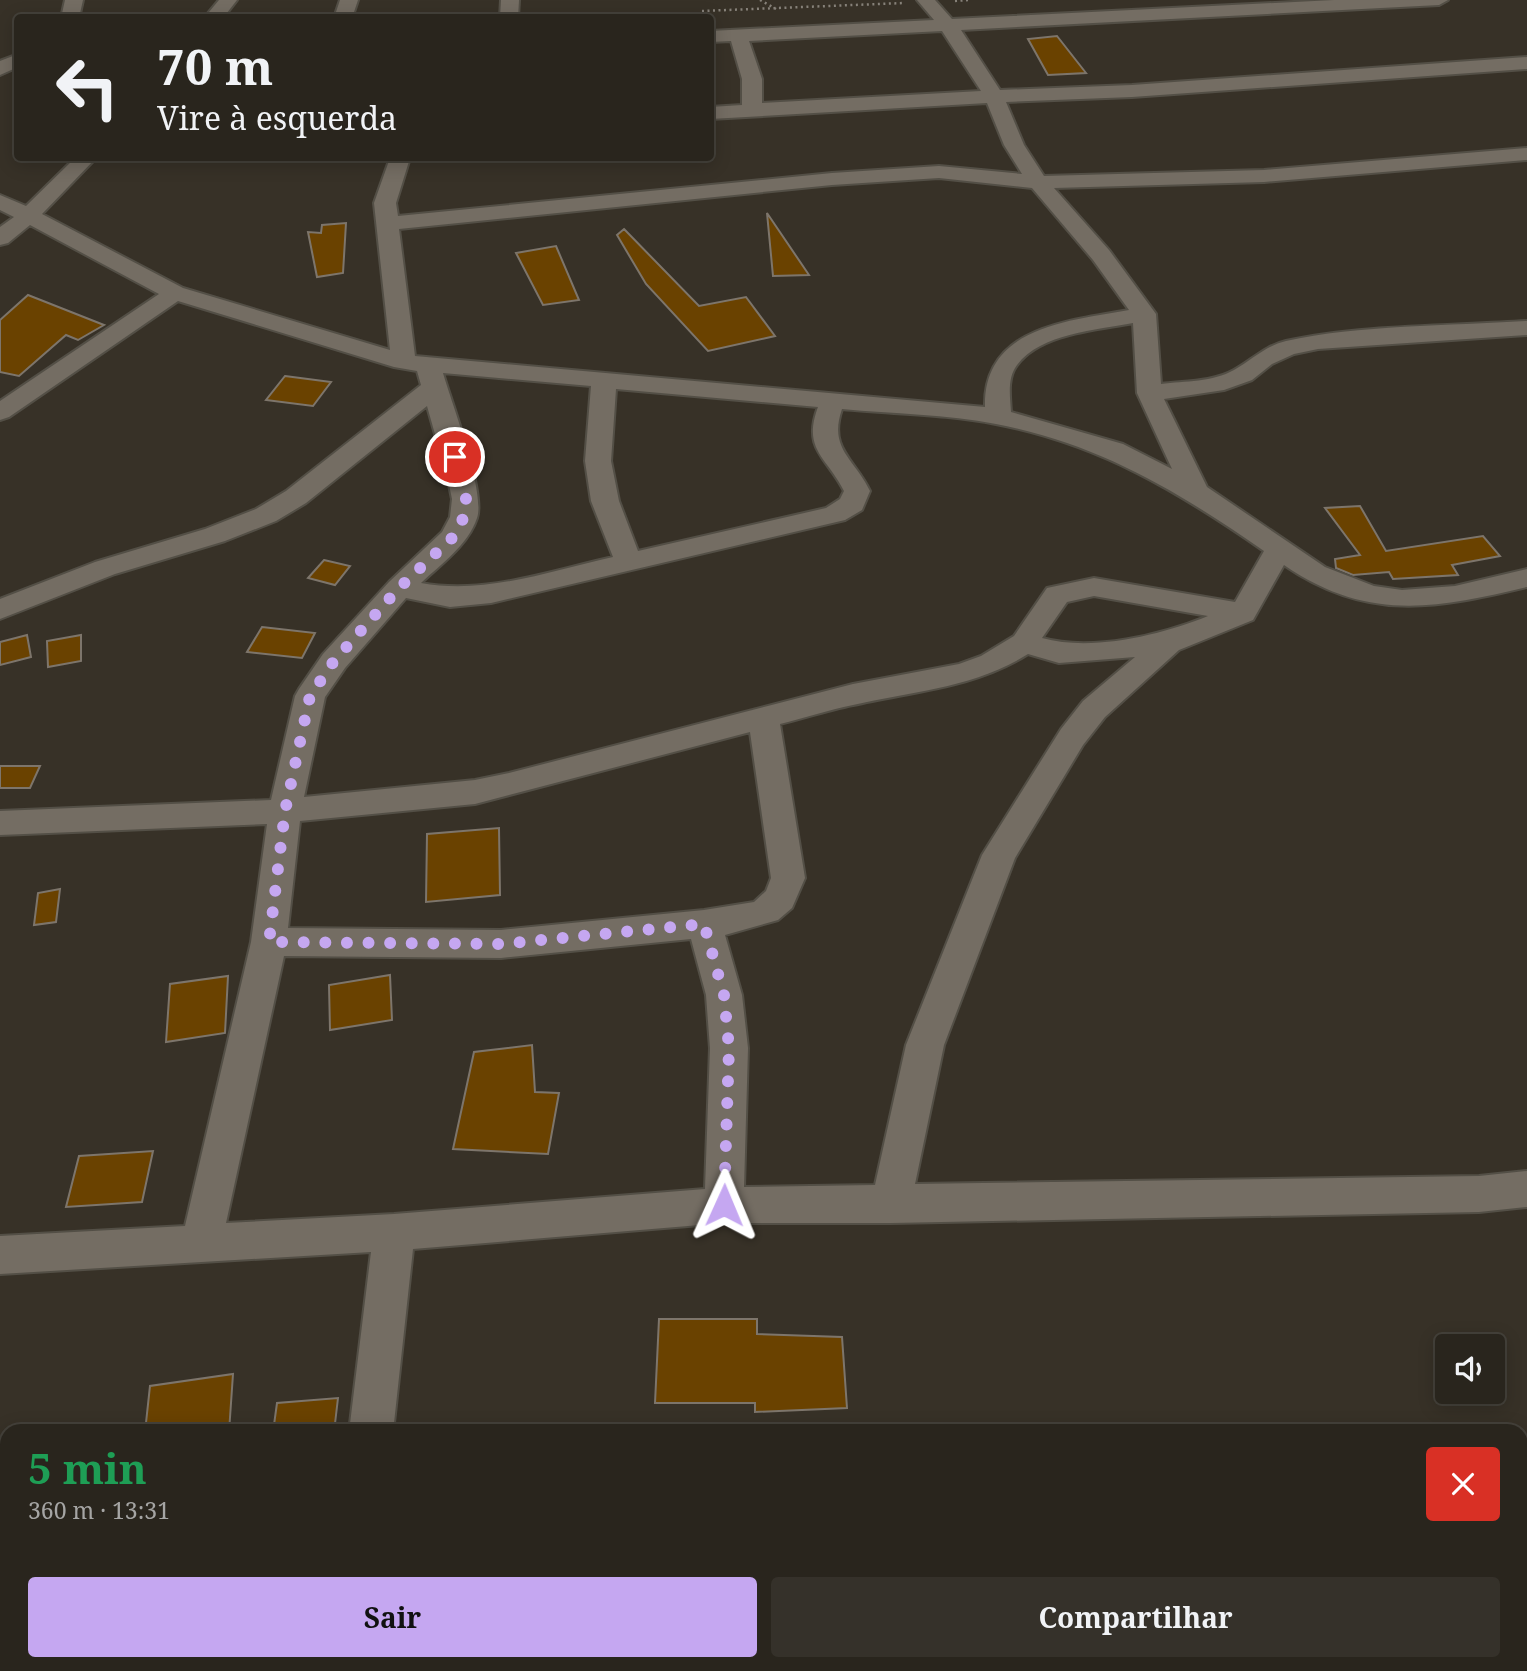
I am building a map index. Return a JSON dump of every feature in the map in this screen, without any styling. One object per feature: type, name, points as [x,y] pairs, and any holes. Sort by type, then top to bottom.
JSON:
[{"type":"street","points":[[216,14],[228,0]]},
{"type":"street","points":[[1090,0],[1103,17]]},
{"type":"street","points":[[714,37],[1439,0]]},
{"type":"street","points":[[919,1],[947,24],[960,40],[995,97],[1014,145],[1038,182],[1101,255],[1144,314],[1149,393],[1196,492]]},
{"type":"street","points":[[960,40],[1004,23]]},
{"type":"street","points":[[738,36],[752,79],[752,108]]},
{"type":"street","points":[[714,113],[752,108],[995,97],[1527,63]]},
{"type":"street","points":[[386,224],[832,179],[939,172],[1038,182],[1264,176],[1527,154]]},
{"type":"street","points":[[0,238],[28,216],[83,161]]},
{"type":"street","points":[[201,1244],[269,942],[285,811],[310,696],[334,661],[399,588],[453,537],[464,517],[466,499],[461,480],[422,371],[401,326],[385,203],[389,182],[399,161]]},
{"type":"street","points":[[0,201],[175,293],[422,371],[604,380],[998,416],[1114,450],[1196,492],[1315,572],[1369,595],[1402,598],[1455,595],[1527,579]]},
{"type":"street","points":[[0,412],[175,293]]},
{"type":"street","points":[[998,416],[999,377],[1006,362],[1028,344],[1060,332],[1144,314]]},
{"type":"street","points":[[1149,393],[1215,385],[1243,375],[1264,359],[1287,348],[1318,342],[1527,328]]},
{"type":"street","points":[[0,610],[105,568],[215,535],[265,515],[296,497],[422,371]]},
{"type":"street","points":[[604,380],[598,461],[605,501],[629,563]]},
{"type":"street","points":[[399,588],[450,598],[468,598],[835,514],[852,504],[857,491],[852,477],[832,452],[823,430],[832,401]]},
{"type":"street","points":[[1024,643],[1059,653],[1077,653],[1169,643],[1243,613],[1279,548]]},
{"type":"street","points":[[0,823],[285,811],[475,792],[852,694],[963,673],[992,663],[1024,643],[1046,606],[1057,595],[1073,589],[1094,587],[1243,613]]},
{"type":"street","points":[[891,1205],[925,1045],[981,895],[999,855],[1072,737],[1094,709],[1169,643]]},
{"type":"street","points":[[269,942],[501,944],[704,924],[742,919],[766,911],[780,899],[788,878],[763,717]]},
{"type":"street","points":[[704,924],[724,995],[729,1048],[724,1205]]},
{"type":"street","points":[[0,1255],[394,1232],[724,1205],[891,1205],[1465,1194],[1527,1189]]},
{"type":"street","points":[[372,1424],[394,1232]]},
{"type":"path","points":[[954,1],[968,0]]},
{"type":"path","points":[[702,11],[919,1]]},
{"type":"building","points":[[1057,36],[1086,73],[1048,75],[1028,39]]},
{"type":"building","points":[[767,213],[809,275],[773,276]]},
{"type":"building","points":[[346,223],[343,273],[317,277],[308,232],[321,233],[322,225]]},
{"type":"building","points":[[624,229],[699,306],[746,297],[775,336],[708,351],[646,284],[617,235]]},
{"type":"building","points":[[556,246],[579,300],[543,305],[516,253]]},
{"type":"building","points":[[28,295],[104,325],[78,340],[66,335],[19,376],[0,372],[0,320]]},
{"type":"building","points":[[285,376],[331,382],[313,406],[266,400]]},
{"type":"building","points":[[1360,506],[1386,551],[1483,536],[1500,556],[1452,565],[1458,575],[1393,579],[1389,572],[1353,575],[1336,568],[1335,559],[1360,555],[1325,508]]},
{"type":"building","points":[[324,560],[350,566],[335,585],[308,578]]},
{"type":"building","points":[[262,627],[315,633],[302,658],[247,652]]},
{"type":"building","points":[[27,635],[31,657],[0,665],[0,642]]},
{"type":"building","points":[[81,635],[81,661],[48,667],[47,641]]},
{"type":"building","points":[[0,766],[40,766],[30,788],[0,788]]},
{"type":"building","points":[[499,828],[500,895],[426,902],[427,834]]},
{"type":"building","points":[[60,889],[56,922],[34,925],[38,893]]},
{"type":"building","points":[[390,975],[392,1020],[330,1030],[329,985]]},
{"type":"building","points":[[228,976],[225,1033],[166,1042],[170,984]]},
{"type":"building","points":[[532,1045],[535,1092],[559,1093],[548,1154],[453,1149],[474,1052]]},
{"type":"building","points":[[153,1151],[142,1202],[66,1207],[79,1156]]},
{"type":"building","points":[[659,1319],[757,1319],[757,1334],[842,1337],[847,1408],[755,1412],[755,1403],[655,1403]]},
{"type":"building","points":[[233,1374],[230,1424],[146,1424],[150,1386]]},
{"type":"building","points":[[338,1398],[335,1424],[274,1424],[277,1403]]},
{"type":"route","points":[[455,457],[466,499],[464,517],[453,537],[399,588],[334,661],[310,696],[285,811],[269,942],[501,944],[704,924],[724,995],[729,1048],[724,1205]]}]
